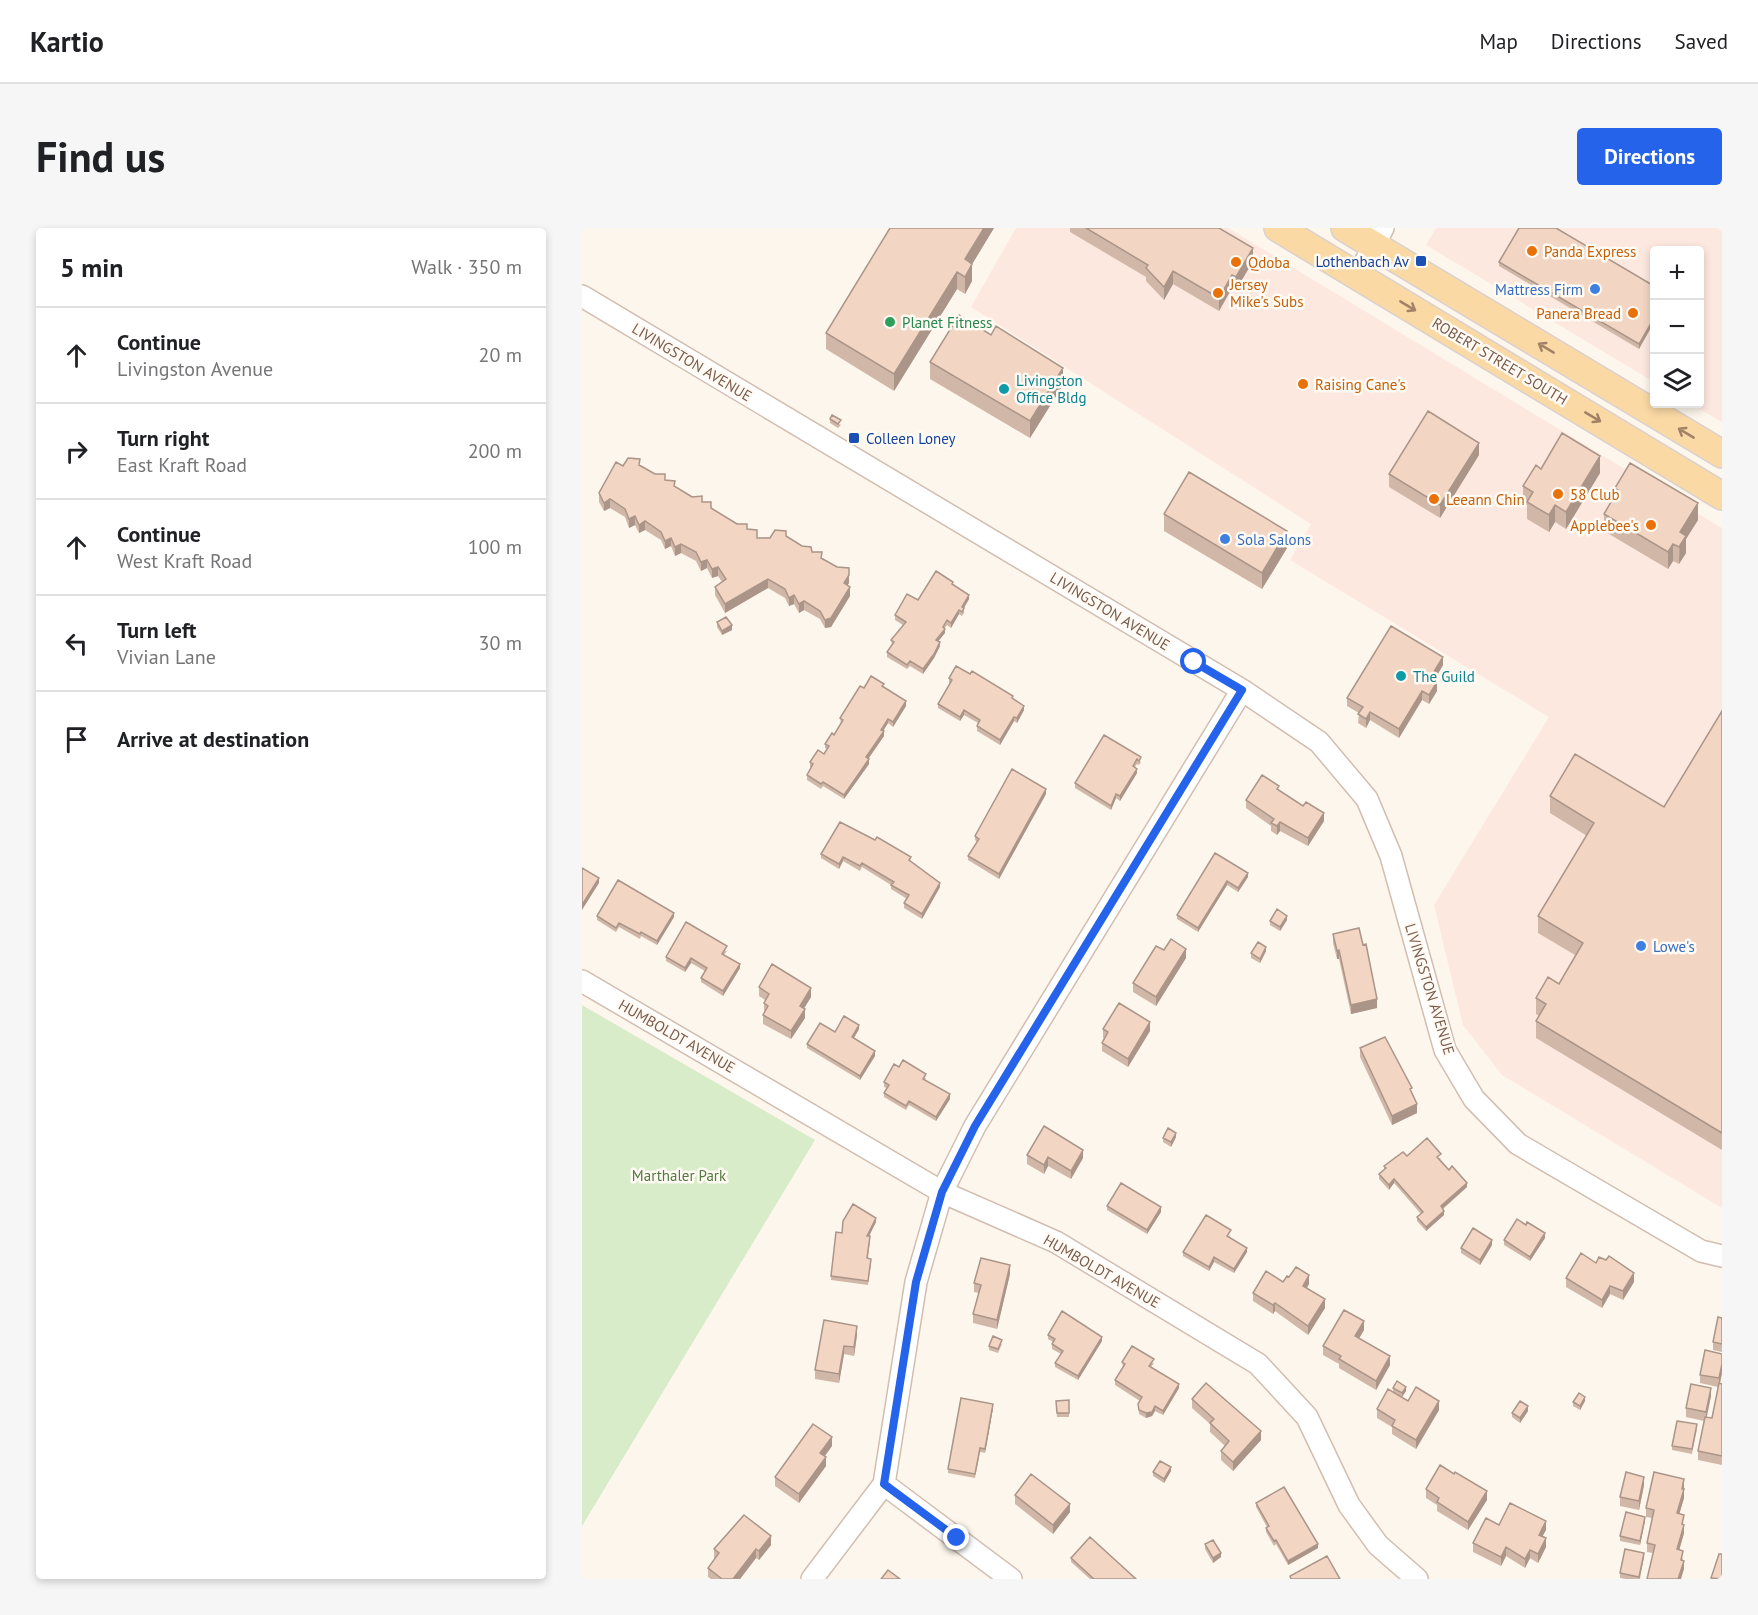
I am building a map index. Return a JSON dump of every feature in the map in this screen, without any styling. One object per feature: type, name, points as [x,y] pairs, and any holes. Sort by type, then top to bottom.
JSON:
[{"type":"main road","name":"ROBERT STREET SOUTH","points":[[1278,228],[1722,496]]},
{"type":"main road","points":[[1345,228],[1378,236],[1722,454]]},
{"type":"street","points":[[1358,276],[1378,236]]},
{"type":"street","name":"LIVINGSTON AVENUE","points":[[582,296],[1242,690],[1319,742],[1367,799],[1391,856],[1445,1050],[1474,1099],[1518,1144],[1701,1251],[1722,1256]]},
{"type":"street","points":[[812,1579],[884,1484],[916,1282],[942,1192],[975,1126],[1242,690]]},
{"type":"street","name":"HUMBOLDT AVENUE","points":[[582,981],[942,1192],[1056,1242],[1258,1364],[1307,1417],[1349,1505],[1378,1545],[1417,1579]]},
{"type":"street","points":[[884,1484],[1011,1579]]},
{"type":"shaded area","points":[[1016,228],[1228,228],[1722,528],[1722,1208],[1502,1075],[1463,1025],[1434,905],[1549,717],[1290,560],[1311,524],[971,307]]},
{"type":"shaded area","points":[[1436,228],[1722,228],[1722,422],[1698,408],[1704,408],[1704,246],[1650,246],[1650,380],[1426,245]]},
{"type":"green space","name":"Marthaler Park","points":[[582,1005],[815,1140],[582,1526]]},
{"type":"building","name":"Planet Fitness","points":[[890,228],[984,228],[965,259],[972,264],[965,277],[957,272],[894,374],[826,333]]},
{"type":"building","points":[[1086,228],[1219,228],[1253,248],[1236,277],[1232,275],[1219,298],[1173,271],[1164,287],[1146,268],[1148,265]]},
{"type":"building","points":[[1519,228],[1556,228],[1650,284],[1650,325],[1639,344],[1499,262]]},
{"type":"building","name":"Livingston Office Bldg","points":[[959,315],[991,335],[996,326],[1063,368],[1030,421],[930,362]]},
{"type":"building","points":[[1428,411],[1479,443],[1440,505],[1389,474]]},
{"type":"building","points":[[832,415],[841,420],[838,424],[830,419]]},
{"type":"building","name":"58 Club","points":[[1562,433],[1600,456],[1566,512],[1555,505],[1549,515],[1527,502],[1533,492],[1523,486],[1536,465],[1541,469]]},
{"type":"building","points":[[628,458],[640,459],[639,465],[655,474],[665,474],[665,480],[675,481],[674,486],[692,497],[702,496],[702,502],[711,502],[711,508],[737,524],[747,524],[747,529],[757,530],[757,538],[770,538],[775,530],[786,531],[786,536],[802,546],[811,547],[812,552],[822,552],[821,558],[837,567],[849,568],[849,575],[844,583],[850,587],[831,618],[825,620],[820,611],[804,601],[799,604],[794,595],[789,598],[785,589],[768,579],[725,604],[715,587],[726,579],[718,567],[712,569],[707,560],[701,562],[696,552],[681,544],[675,547],[671,538],[665,541],[661,532],[645,521],[639,525],[635,516],[629,519],[625,509],[610,499],[604,503],[599,493],[616,462],[623,466]]},
{"type":"building","name":"Applebee's","points":[[1630,463],[1698,503],[1680,532],[1686,536],[1679,547],[1673,544],[1668,552],[1604,514],[1618,490],[1615,488]]},
{"type":"building","name":"Sola Salons","points":[[1189,472],[1287,531],[1262,573],[1164,514]]},
{"type":"building","points":[[936,571],[969,595],[962,607],[964,608],[962,612],[959,610],[951,623],[947,620],[943,627],[945,629],[936,640],[940,642],[923,669],[910,661],[907,665],[887,652],[894,642],[891,640],[906,622],[895,615],[907,594],[918,600]]},
{"type":"building","points":[[726,617],[732,625],[722,631],[717,622]]},
{"type":"building","name":"The Guild","points":[[1391,626],[1443,657],[1430,678],[1437,682],[1429,695],[1422,691],[1399,729],[1370,712],[1366,719],[1358,714],[1363,707],[1347,698]]},
{"type":"building","points":[[956,666],[970,674],[972,671],[1013,696],[1012,698],[1024,706],[1017,718],[1014,717],[1000,740],[977,726],[980,720],[964,710],[960,717],[938,704],[952,680],[949,678]]},
{"type":"building","points":[[871,676],[906,701],[893,722],[888,719],[881,730],[884,731],[866,757],[869,759],[844,795],[807,775],[813,764],[810,762],[818,750],[824,754],[829,746],[825,744],[843,720],[840,718],[860,686],[864,688]]},
{"type":"building","name":"Lowe's","points":[[1722,711],[1722,1133],[1536,1021],[1546,1004],[1536,998],[1548,977],[1559,984],[1583,943],[1538,916],[1594,823],[1550,796],[1575,754],[1664,807]]},
{"type":"building","points":[[1104,735],[1141,757],[1133,766],[1137,769],[1120,796],[1116,794],[1111,806],[1075,783]]},
{"type":"building","points":[[1012,769],[1046,789],[999,874],[968,856],[979,839],[975,836]]},
{"type":"building","points":[[1262,775],[1279,786],[1277,789],[1303,806],[1306,802],[1324,813],[1308,838],[1280,822],[1277,826],[1271,823],[1274,819],[1246,800]]},
{"type":"building","points":[[840,822],[875,840],[877,837],[911,857],[909,860],[940,883],[922,914],[904,903],[909,895],[891,885],[894,882],[862,863],[860,866],[843,857],[839,864],[821,854]]},
{"type":"building","points":[[1215,853],[1248,873],[1238,888],[1227,881],[1198,928],[1177,915]]},
{"type":"building","points":[[582,868],[599,878],[582,905]]},
{"type":"building","points":[[618,880],[674,913],[657,941],[619,923],[616,928],[597,916]]},
{"type":"building","points":[[1277,909],[1287,916],[1280,927],[1270,921]]},
{"type":"building","points":[[686,922],[727,946],[722,954],[740,964],[723,991],[701,978],[707,968],[691,958],[685,968],[666,957]]},
{"type":"building","points":[[1359,928],[1363,945],[1366,944],[1377,999],[1351,1005],[1339,950],[1337,951],[1333,934]]},
{"type":"building","points":[[1171,939],[1186,949],[1156,997],[1133,983],[1156,946],[1164,950]]},
{"type":"building","points":[[1258,942],[1266,947],[1260,959],[1251,953]]},
{"type":"building","points":[[772,964],[811,988],[800,1006],[805,1009],[791,1031],[763,1015],[768,1006],[764,1003],[769,994],[759,987]]},
{"type":"building","points":[[1119,1003],[1150,1022],[1128,1059],[1102,1043],[1108,1032],[1103,1029]]},
{"type":"building","points":[[844,1016],[859,1025],[852,1037],[875,1051],[860,1076],[807,1044],[820,1023],[835,1032]]},
{"type":"building","points":[[1385,1037],[1412,1088],[1410,1089],[1417,1104],[1392,1116],[1360,1048]]},
{"type":"building","points":[[903,1060],[926,1074],[923,1079],[950,1094],[936,1117],[909,1101],[906,1106],[884,1093],[889,1085],[884,1082],[894,1064],[899,1067]]},
{"type":"building","points":[[1044,1126],[1083,1150],[1071,1171],[1048,1157],[1044,1165],[1027,1155]]},
{"type":"building","points":[[1168,1128],[1176,1133],[1171,1142],[1163,1138]]},
{"type":"building","points":[[1427,1138],[1441,1154],[1437,1157],[1449,1170],[1452,1166],[1467,1183],[1441,1206],[1444,1211],[1426,1227],[1417,1217],[1423,1212],[1394,1179],[1389,1185],[1379,1174],[1386,1168],[1384,1166],[1403,1152],[1407,1156]]},
{"type":"building","points":[[1121,1183],[1161,1207],[1147,1230],[1107,1206]]},
{"type":"building","points":[[853,1204],[876,1218],[867,1236],[870,1236],[867,1258],[871,1259],[868,1281],[831,1276],[836,1232],[842,1233],[843,1221]]},
{"type":"building","points":[[1206,1215],[1231,1230],[1227,1236],[1247,1248],[1234,1269],[1214,1257],[1209,1267],[1183,1252]]},
{"type":"building","points":[[1517,1219],[1545,1233],[1530,1257],[1504,1240]]},
{"type":"building","points":[[1473,1228],[1492,1240],[1480,1260],[1461,1248]]},
{"type":"building","points":[[1581,1253],[1596,1263],[1599,1257],[1606,1260],[1609,1256],[1634,1273],[1623,1291],[1610,1286],[1602,1300],[1566,1278]]},
{"type":"building","points":[[981,1258],[1010,1265],[997,1320],[973,1314],[981,1285],[974,1283]]},
{"type":"building","points":[[1296,1267],[1309,1275],[1303,1286],[1325,1299],[1308,1326],[1275,1303],[1273,1305],[1253,1293],[1266,1271],[1283,1282]]},
{"type":"building","points":[[1344,1310],[1364,1321],[1355,1336],[1390,1356],[1376,1381],[1339,1359],[1341,1356],[1323,1346]]},
{"type":"building","points":[[1062,1311],[1102,1337],[1078,1376],[1055,1363],[1063,1351],[1052,1344],[1055,1339],[1048,1335]]},
{"type":"building","points":[[1718,1317],[1722,1318],[1722,1344],[1713,1342]]},
{"type":"building","points":[[824,1320],[857,1326],[854,1347],[844,1346],[839,1374],[815,1370]]},
{"type":"building","points":[[993,1336],[1002,1340],[998,1349],[989,1346]]},
{"type":"building","points":[[1132,1346],[1154,1359],[1149,1366],[1179,1384],[1163,1411],[1155,1406],[1152,1412],[1146,1413],[1139,1410],[1138,1404],[1142,1397],[1115,1380]]},
{"type":"building","points":[[1705,1350],[1722,1354],[1719,1378],[1700,1375]]},
{"type":"building","points":[[1397,1381],[1406,1387],[1402,1393],[1393,1388]]},
{"type":"building","points":[[1206,1383],[1261,1431],[1233,1462],[1221,1451],[1229,1441],[1210,1423],[1214,1419],[1192,1399]]},
{"type":"building","points":[[1719,1383],[1722,1384],[1722,1456],[1698,1451],[1705,1417],[1712,1418]]},
{"type":"building","points":[[1691,1384],[1711,1388],[1706,1412],[1686,1408]]},
{"type":"building","points":[[1416,1387],[1439,1401],[1416,1440],[1392,1426],[1395,1420],[1377,1409],[1388,1389],[1408,1401]]},
{"type":"building","points":[[1579,1393],[1585,1397],[1580,1406],[1573,1402]]},
{"type":"building","points":[[961,1398],[993,1404],[985,1449],[980,1448],[975,1474],[948,1469]]},
{"type":"building","points":[[1069,1400],[1069,1413],[1057,1413],[1056,1401]]},
{"type":"building","points":[[1520,1401],[1528,1406],[1520,1418],[1512,1413]]},
{"type":"building","points":[[1677,1421],[1697,1424],[1692,1449],[1672,1446]]},
{"type":"building","points":[[813,1424],[832,1437],[820,1453],[826,1457],[799,1494],[775,1477]]},
{"type":"building","points":[[1160,1461],[1171,1467],[1164,1479],[1153,1472]]},
{"type":"building","points":[[1440,1465],[1487,1491],[1468,1522],[1437,1502],[1439,1498],[1426,1489]]},
{"type":"building","points":[[1626,1472],[1644,1477],[1639,1501],[1620,1497]]},
{"type":"building","points":[[1654,1472],[1684,1479],[1682,1489],[1684,1489],[1677,1513],[1684,1515],[1682,1524],[1684,1525],[1677,1549],[1683,1551],[1681,1560],[1684,1561],[1678,1579],[1647,1579],[1655,1545],[1647,1543],[1654,1510],[1646,1508]]},
{"type":"building","points":[[1031,1474],[1070,1504],[1053,1525],[1015,1495]]},
{"type":"building","points":[[1284,1487],[1318,1544],[1288,1561],[1266,1528],[1269,1526],[1256,1503]]},
{"type":"building","points":[[1510,1503],[1546,1521],[1539,1535],[1546,1538],[1538,1554],[1530,1550],[1525,1559],[1506,1547],[1501,1557],[1473,1543],[1486,1518],[1499,1525]]},
{"type":"building","points":[[1626,1512],[1645,1517],[1640,1541],[1620,1536]]},
{"type":"building","points":[[744,1515],[771,1536],[759,1551],[756,1549],[733,1579],[722,1579],[708,1568],[719,1553],[714,1549]]},
{"type":"building","points":[[1090,1537],[1136,1579],[1094,1579],[1071,1558]]},
{"type":"building","points":[[1213,1540],[1221,1553],[1213,1558],[1205,1544]]},
{"type":"building","points":[[1625,1549],[1644,1553],[1639,1577],[1620,1573]]},
{"type":"building","points":[[1719,1554],[1722,1554],[1722,1579],[1711,1578]]},
{"type":"building","points":[[1327,1556],[1340,1579],[1291,1579],[1290,1576]]},
{"type":"building","points":[[888,1570],[900,1579],[881,1579]]},
{"type":"place","name":"Panda Express","points":[[1532,251]]},
{"type":"place","name":"Lothenbach Av","points":[[1421,261]]},
{"type":"place","name":"Qdoba","points":[[1236,262]]},
{"type":"place","name":"Mattress Firm","points":[[1595,289]]},
{"type":"place","name":"Jersey Mike's Subs","points":[[1218,293]]},
{"type":"place","name":"Panera Bread","points":[[1633,313]]},
{"type":"place","name":"Planet Fitness","points":[[890,322]]},
{"type":"place","name":"Raising Cane's","points":[[1303,384]]},
{"type":"place","name":"Livingston Office Bldg","points":[[1004,389]]},
{"type":"place","name":"Colleen Loney","points":[[854,438]]},
{"type":"place","name":"58 Club","points":[[1558,494]]},
{"type":"place","name":"Leeann Chin","points":[[1434,499]]},
{"type":"place","name":"Applebee's","points":[[1651,525]]},
{"type":"place","name":"Sola Salons","points":[[1225,539]]},
{"type":"place","name":"The Guild","points":[[1401,676]]},
{"type":"place","name":"Lowe's","points":[[1641,946]]},
{"type":"route","points":[[957,1538],[884,1484],[916,1282],[942,1192],[975,1126],[1242,690],[1194,662]]}]
